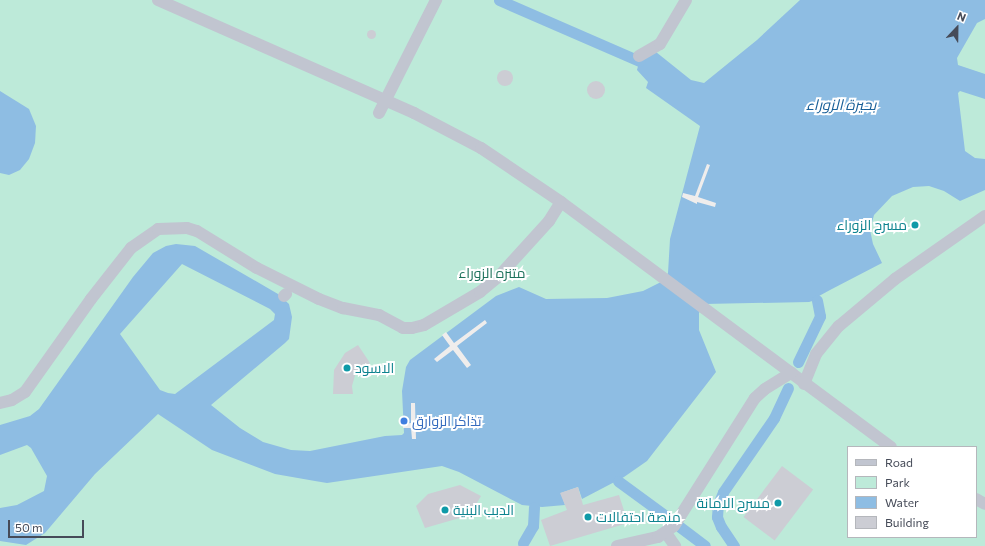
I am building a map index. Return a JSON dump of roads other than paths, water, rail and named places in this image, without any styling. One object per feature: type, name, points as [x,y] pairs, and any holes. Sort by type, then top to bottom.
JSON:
[{"type":"street","points":[[158,0],[441,126],[481,148],[561,202],[804,384],[890,446]]},
{"type":"street","points":[[379,113],[436,0]]},
{"type":"street","points":[[639,56],[660,44],[686,0]]},
{"type":"street","points":[[0,403],[12,400],[25,392],[91,299],[131,248],[158,229],[187,228],[197,231],[257,268],[319,299],[343,308],[379,315],[403,328],[412,328],[424,325],[480,292],[500,275],[549,221],[561,202]]},
{"type":"street","points":[[804,384],[816,354],[839,326],[895,279],[985,216]]},
{"type":"street","points":[[617,546],[666,533],[674,526],[755,398],[764,389],[791,374]]},
{"type":"street","points":[[666,533],[676,546]]},
{"type":"water","name":"بحيرة الزوراء","points":[[800,0],[985,0],[985,19],[977,23],[957,58],[958,65],[985,74],[985,99],[960,91],[958,93],[965,151],[975,158],[985,159],[985,190],[960,201],[944,191],[929,186],[913,187],[892,196],[874,215],[870,230],[873,244],[882,263],[819,296],[819,299],[809,302],[704,304],[699,313],[699,330],[716,372],[647,461],[624,477],[582,499],[578,487],[561,493],[565,505],[542,507],[522,505],[459,472],[442,466],[327,483],[275,474],[212,450],[158,414],[95,474],[45,533],[26,545],[0,541],[0,508],[17,505],[44,491],[47,476],[31,448],[27,445],[0,455],[0,425],[30,416],[39,409],[133,277],[153,253],[166,246],[176,244],[195,246],[278,294],[289,304],[292,317],[289,339],[211,405],[240,428],[263,442],[291,450],[310,451],[385,436],[402,435],[404,433],[402,391],[406,367],[410,360],[496,296],[519,287],[546,299],[607,298],[643,291],[663,281],[668,273],[670,239],[700,126],[646,88],[648,82],[637,70],[640,58],[656,52],[691,80],[704,83],[757,40]],"holes":[[[182,264],[270,309],[275,314],[274,320],[175,394],[160,390],[120,334]]]},
{"type":"water","points":[[0,91],[29,109],[36,126],[35,143],[29,159],[20,170],[9,175],[0,173]]},
{"type":"waterway","points":[[499,0],[639,61]]},
{"type":"waterway","points":[[798,362],[820,316],[817,300]]},
{"type":"waterway","points":[[734,546],[721,527],[717,517],[718,504],[723,492],[774,418],[788,388]]},
{"type":"waterway","points":[[618,481],[670,519]]},
{"type":"waterway","points":[[523,543],[533,526],[534,507]]},
{"type":"waterway","points":[[680,527],[705,546]]},
{"type":"place","name":"مسرح الزوراء","points":[[915,225]]},
{"type":"place","name":"الاسود","points":[[347,368]]},
{"type":"place","name":"تذاكر الزوارق","points":[[404,421]]},
{"type":"place","name":"مسرح الامانة","points":[[778,503]]},
{"type":"place","name":"الدبب البنية","points":[[445,510]]},
{"type":"place","name":"منصة احتفالات","points":[[588,517]]},
{"type":"park label","name":"متنزه الزوراء","points":[[492,273]]}]
